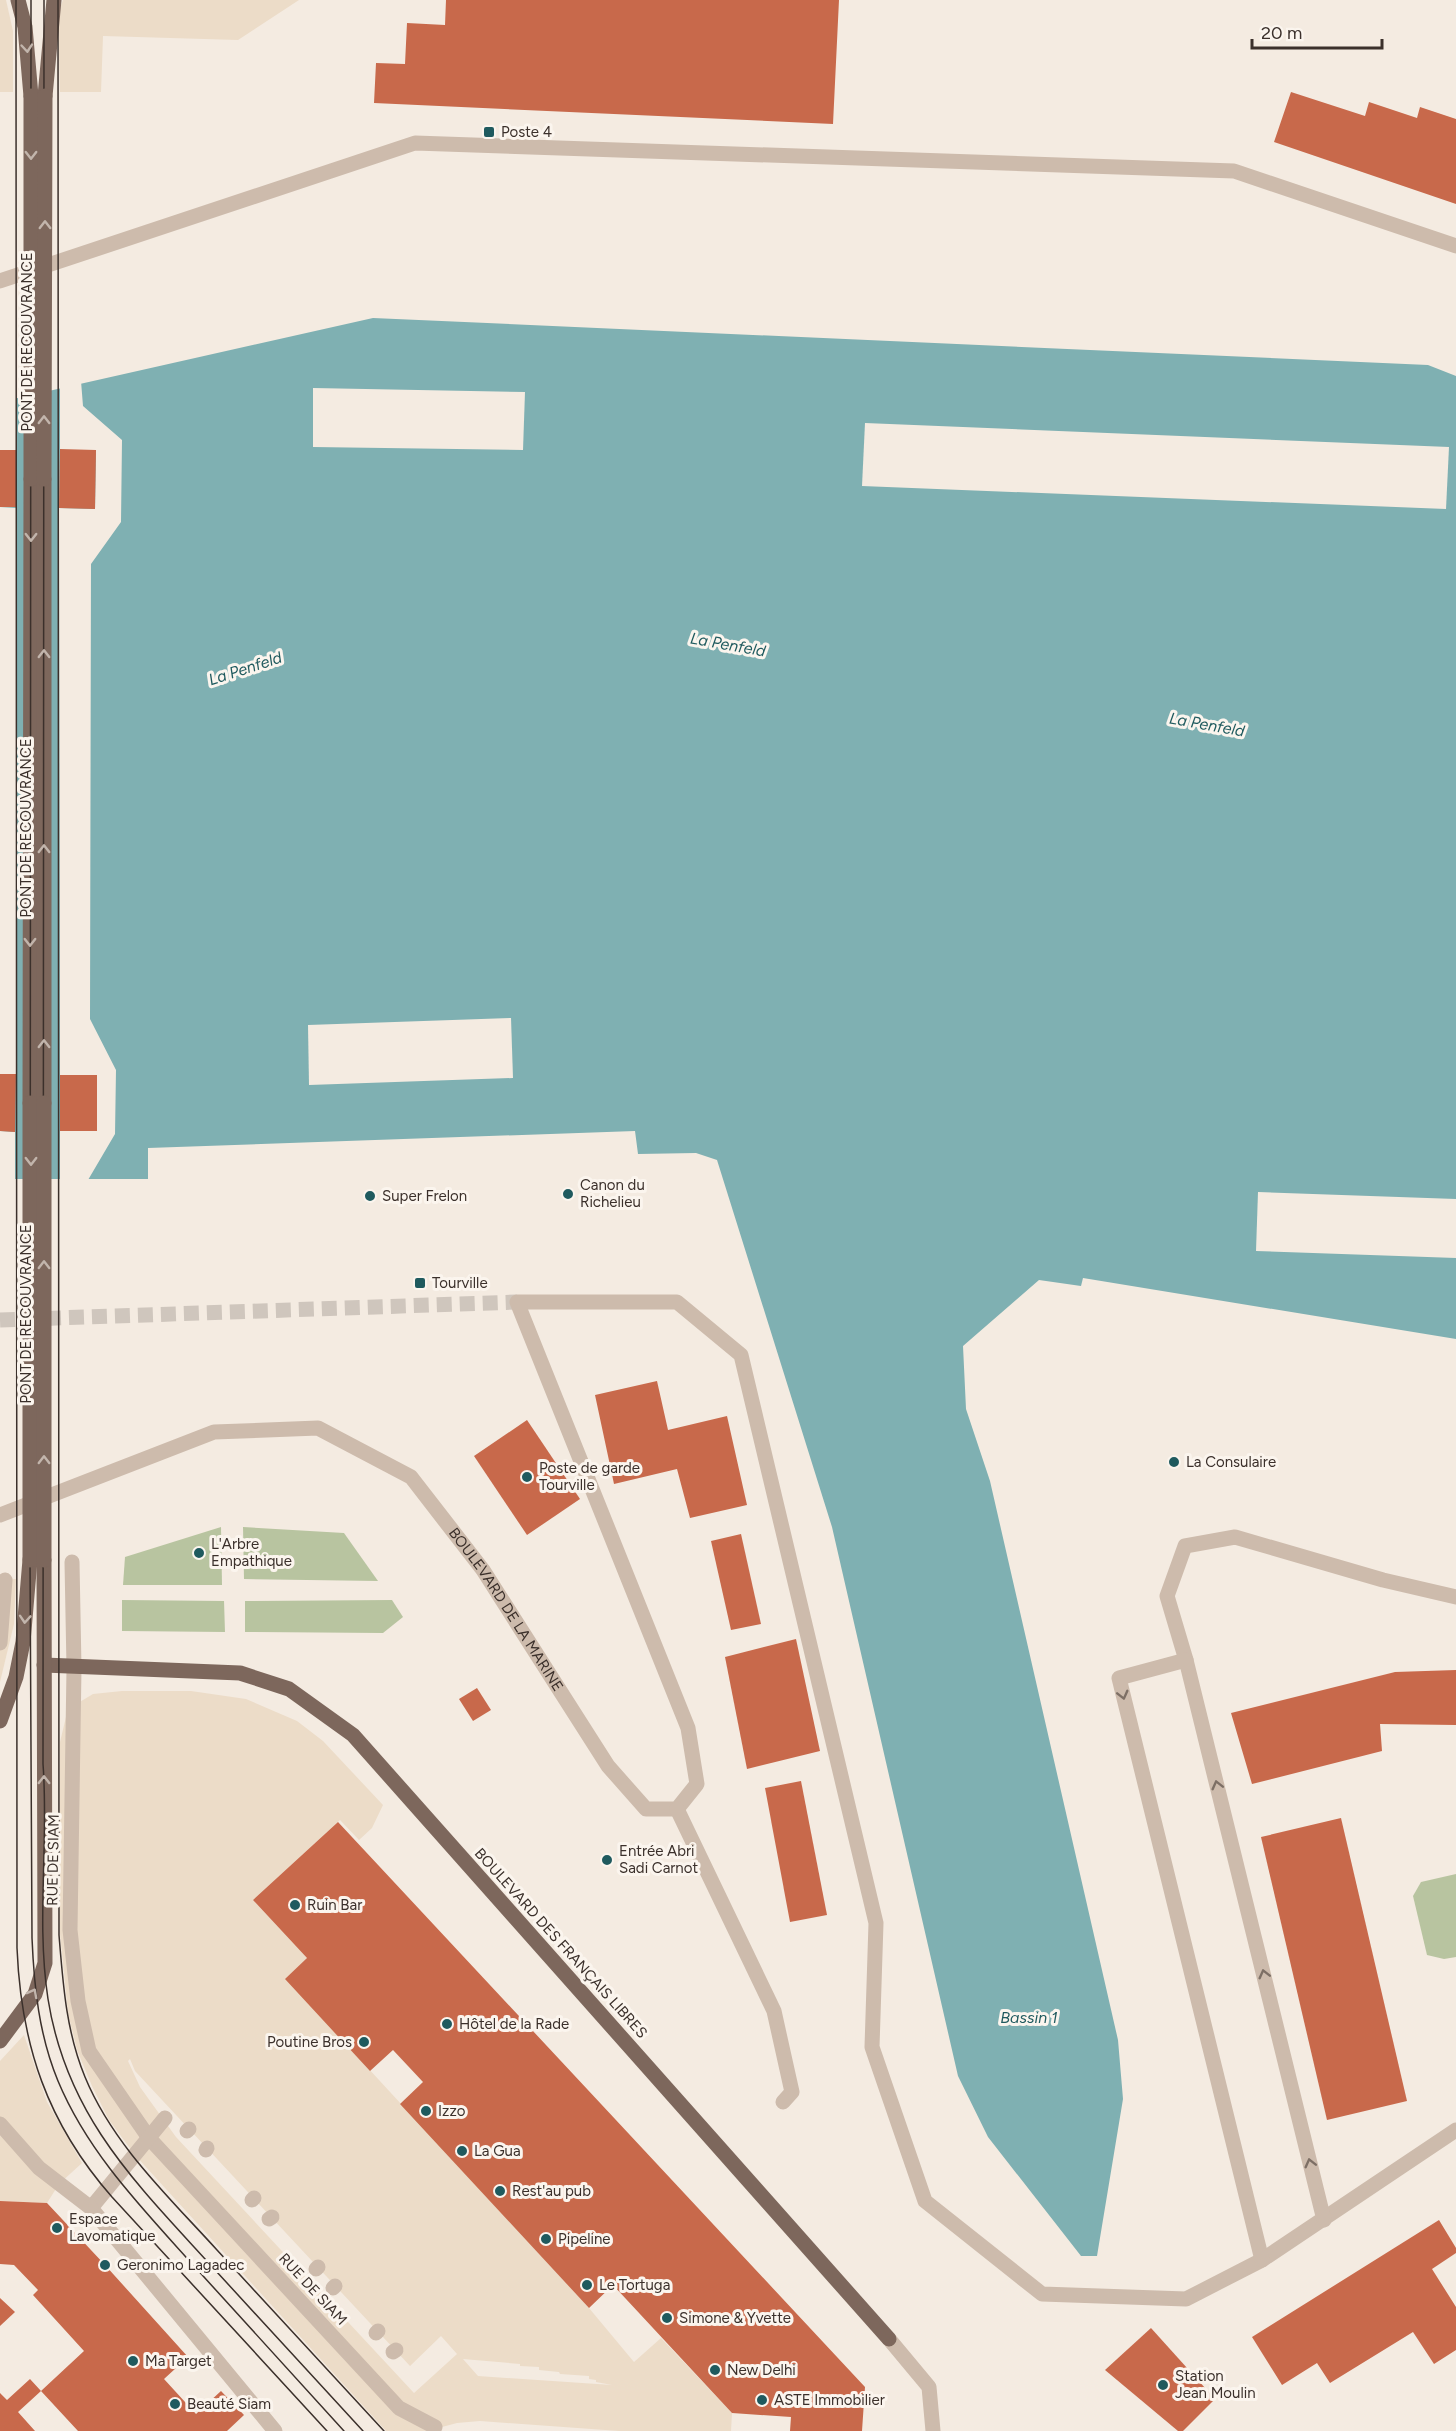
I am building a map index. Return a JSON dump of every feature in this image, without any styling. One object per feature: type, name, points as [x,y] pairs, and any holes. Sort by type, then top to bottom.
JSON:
[{"type":"main road","points":[[18,0],[38,96]]},
{"type":"main road","points":[[38,96],[54,0]]},
{"type":"main road","name":"PONT DE RECOUVRANCE","points":[[37,1560],[38,96]]},
{"type":"main road","points":[[0,1720],[16,1677],[37,1560]]},
{"type":"main road","name":"RUE DE SIAM","points":[[0,2041],[35,1994],[45,1963],[44,1665],[37,1560]]},
{"type":"main road","name":"BOULEVARD DES FRANÇAIS LIBRES","points":[[44,1665],[240,1673],[289,1689],[353,1735],[889,2340]]},
{"type":"street","points":[[0,281],[415,143],[1234,171],[1456,246]]},
{"type":"street","points":[[783,2102],[792,2092],[774,2010],[677,1809],[698,1784],[688,1728],[517,1302],[677,1302],[741,1355],[876,1923],[872,2047],[925,2201],[1042,2294],[1186,2299],[1262,2260],[1456,2130]]},
{"type":"street","name":"BOULEVARD DE LA MARINE","points":[[0,1515],[214,1432],[318,1428],[411,1477],[483,1570],[608,1766],[646,1809],[677,1809]]},
{"type":"street","points":[[1324,2220],[1186,1660],[1167,1596],[1185,1546],[1235,1538],[1383,1580],[1456,1597]]},
{"type":"street","name":"RUE DE SIAM","points":[[72,1562],[74,1668],[70,1930],[78,2001],[89,2051],[150,2138],[399,2408],[435,2427]]},
{"type":"street","points":[[0,1643],[5,1580]]},
{"type":"street","points":[[1186,1660],[1119,1678],[1262,2260]]},
{"type":"street","points":[[91,2208],[165,2118]]},
{"type":"street","points":[[0,2124],[39,2168],[91,2208],[275,2431]]},
{"type":"street","name":"BOULEVARD DES FRANÇAIS LIBRES","points":[[889,2340],[929,2387],[933,2431]]},
{"type":"green space","points":[[221,1527],[222,1585],[123,1585],[125,1557]]},
{"type":"green space","points":[[243,1527],[344,1533],[378,1581],[244,1579]]},
{"type":"green space","points":[[122,1600],[224,1601],[225,1632],[122,1631]]},
{"type":"green space","points":[[392,1600],[403,1617],[383,1633],[245,1632],[245,1601]]},
{"type":"green space","points":[[1456,1874],[1456,1957],[1444,1959],[1427,1955],[1413,1896],[1421,1882]]},
{"type":"shaded area","points":[[0,0],[6,0],[13,31],[13,92],[0,92]]},
{"type":"shaded area","points":[[63,0],[299,0],[238,40],[103,36],[101,92],[60,92],[58,14]]},
{"type":"shaded area","points":[[16,1579],[14,1624],[0,1682],[0,1580]]},
{"type":"shaded area","points":[[122,1691],[191,1691],[246,1699],[297,1721],[323,1741],[383,1805],[372,1828],[359,1840],[340,1820],[253,1900],[307,1958],[286,1979],[589,2308],[634,2362],[661,2338],[732,2413],[731,2431],[619,2431],[480,2421],[457,2423],[427,2431],[386,2431],[135,2155],[109,2120],[77,2050],[68,2013],[60,1934],[60,1742],[66,1717],[78,1703],[93,1694]],"holes":[[[130,2059],[135,2071],[410,2366],[441,2336],[457,2354],[414,2393],[176,2137],[140,2087],[128,2061]],[[463,2359],[539,2367],[539,2370],[560,2374],[589,2376],[589,2379],[596,2380],[596,2382],[612,2385],[478,2376]]]},
{"type":"shaded area","points":[[24,2035],[47,2102],[82,2163],[59,2184],[47,2203],[0,2201],[0,2061]]},
{"type":"water","points":[[373,318],[1428,365],[1456,376],[1456,1339],[1083,1278],[1081,1286],[1039,1280],[963,1346],[966,1409],[990,1481],[1118,2040],[1123,2099],[1097,2256],[1081,2256],[988,2137],[958,2076],[832,1527],[717,1160],[696,1153],[638,1154],[635,1131],[148,1148],[148,1179],[0,1179],[0,402]]},
{"type":"pier","points":[[81,381],[83,406],[122,440],[121,522],[91,564],[90,1019],[116,1070],[115,1134],[88,1180],[60,1181],[60,1131],[97,1131],[97,1075],[60,1075],[59,508],[95,509],[96,450],[60,450],[60,386]]},
{"type":"pier","points":[[313,388],[525,392],[523,450],[313,447]]},
{"type":"pier","points":[[16,397],[17,450],[0,450],[0,399]]},
{"type":"pier","points":[[865,423],[1449,447],[1446,509],[862,486]]},
{"type":"pier","points":[[0,507],[16,508],[16,1074],[0,1074]]},
{"type":"pier","points":[[511,1018],[513,1078],[309,1085],[308,1025]]},
{"type":"pier","points":[[0,1131],[15,1132],[15,1181],[0,1182]]},
{"type":"pier","points":[[1258,1192],[1456,1199],[1456,1258],[1256,1251]]},
{"type":"building","points":[[446,0],[839,0],[833,124],[374,103],[376,63],[405,64],[407,23],[445,25]]},
{"type":"building","points":[[1291,92],[1365,116],[1369,102],[1417,118],[1420,107],[1456,119],[1456,204],[1274,142]]},
{"type":"building","points":[[60,449],[96,450],[95,509],[59,508]]},
{"type":"building","points":[[0,450],[17,450],[16,507],[0,507]]},
{"type":"building","points":[[0,1074],[16,1074],[15,1132],[0,1131]]},
{"type":"building","points":[[60,1075],[97,1075],[97,1131],[60,1131]]},
{"type":"building","points":[[657,1381],[668,1430],[727,1416],[747,1505],[690,1518],[677,1469],[614,1484],[595,1395]]},
{"type":"building","name":"Poste de garde Tourville","points":[[527,1420],[580,1499],[527,1535],[474,1456]]},
{"type":"building","points":[[741,1534],[761,1624],[731,1630],[711,1541]]},
{"type":"building","points":[[796,1639],[820,1751],[747,1769],[725,1657]]},
{"type":"building","points":[[1456,1670],[1456,1725],[1380,1724],[1382,1751],[1252,1784],[1231,1713],[1395,1672]]},
{"type":"building","points":[[477,1688],[491,1710],[473,1721],[459,1699]]},
{"type":"building","points":[[801,1781],[827,1915],[790,1922],[765,1788]]},
{"type":"building","points":[[1341,1818],[1407,2101],[1327,2120],[1261,1837]]},
{"type":"building","points":[[338,1822],[865,2387],[862,2431],[790,2431],[791,2417],[732,2413],[613,2285],[589,2308],[400,2104],[423,2082],[393,2050],[370,2071],[285,1979],[307,1958],[253,1900]]},
{"type":"building","points":[[0,2201],[47,2203],[105,2265],[188,2357],[164,2379],[196,2414],[221,2391],[244,2415],[227,2431],[78,2431],[41,2391],[84,2351],[33,2295],[38,2290],[14,2265],[0,2264]]},
{"type":"building","points":[[1439,2220],[1456,2248],[1456,2253],[1432,2269],[1456,2307],[1456,2350],[1434,2364],[1413,2332],[1330,2383],[1317,2363],[1282,2385],[1252,2337]]},
{"type":"building","points":[[0,2298],[15,2312],[0,2326]]},
{"type":"building","name":"Station Jean Moulin","points":[[1151,2328],[1215,2399],[1183,2431],[1178,2431],[1105,2370]]},
{"type":"building","points":[[30,2379],[41,2391],[18,2412],[35,2431],[0,2431],[0,2393],[7,2400]]},
{"type":"tunnel","points":[[0,1320],[517,1302]]},
{"type":"tram line","points":[[16,0],[17,1948],[24,2017],[32,2050],[54,2111],[70,2141],[89,2169],[112,2197],[327,2431]]},
{"type":"tram line","points":[[31,0],[30,1560],[32,1938],[36,1993],[46,2046],[58,2081],[70,2107],[101,2156],[155,2223],[344,2431]]},
{"type":"tram line","points":[[44,0],[43,1764],[45,1823],[43,1940],[48,1999],[58,2042],[71,2080],[110,2148],[160,2210],[363,2431]]},
{"type":"tram line","points":[[58,0],[59,1935],[64,1989],[73,2042],[85,2077],[97,2102],[126,2148],[384,2431]]},
{"type":"place","name":"Poste 4","points":[[489,132]]},
{"type":"place","name":"Canon du Richelieu","points":[[568,1194]]},
{"type":"place","name":"Super Frelon","points":[[370,1196]]},
{"type":"place","name":"Tourville","points":[[420,1283]]},
{"type":"place","name":"La Consulaire","points":[[1174,1462]]},
{"type":"place","name":"Poste de garde Tourville","points":[[527,1477]]},
{"type":"place","name":"L'Arbre Empathique","points":[[199,1553]]},
{"type":"place","name":"Entrée Abri Sadi Carnot","points":[[607,1860]]},
{"type":"place","name":"Ruin Bar","points":[[295,1905]]},
{"type":"place","name":"Hôtel de la Rade","points":[[447,2024]]},
{"type":"place","name":"Poutine Bros","points":[[364,2042]]},
{"type":"place","name":"Izzo","points":[[426,2111]]},
{"type":"place","name":"La Gua","points":[[462,2151]]},
{"type":"place","name":"Rest'au pub","points":[[500,2191]]},
{"type":"place","name":"Espace Lavomatique","points":[[57,2228]]},
{"type":"place","name":"Pipeline","points":[[546,2239]]},
{"type":"place","name":"Geronimo Lagadec","points":[[105,2265]]},
{"type":"place","name":"Le Tortuga","points":[[587,2285]]},
{"type":"place","name":"Simone & Yvette","points":[[667,2318]]},
{"type":"place","name":"Ma Target","points":[[133,2361]]},
{"type":"place","name":"New Delhi","points":[[715,2370]]},
{"type":"place","name":"Station Jean Moulin","points":[[1163,2385]]},
{"type":"place","name":"ASTE Immobilier","points":[[762,2400]]},
{"type":"place","name":"Beauté Siam","points":[[175,2404]]},
{"type":"water label","name":"La Penfeld","points":[[728,644]]},
{"type":"water label","name":"La Penfeld","points":[[245,668]]},
{"type":"water label","name":"La Penfeld","points":[[1207,724]]},
{"type":"water label","name":"Bassin 1","points":[[1029,2017]]}]
